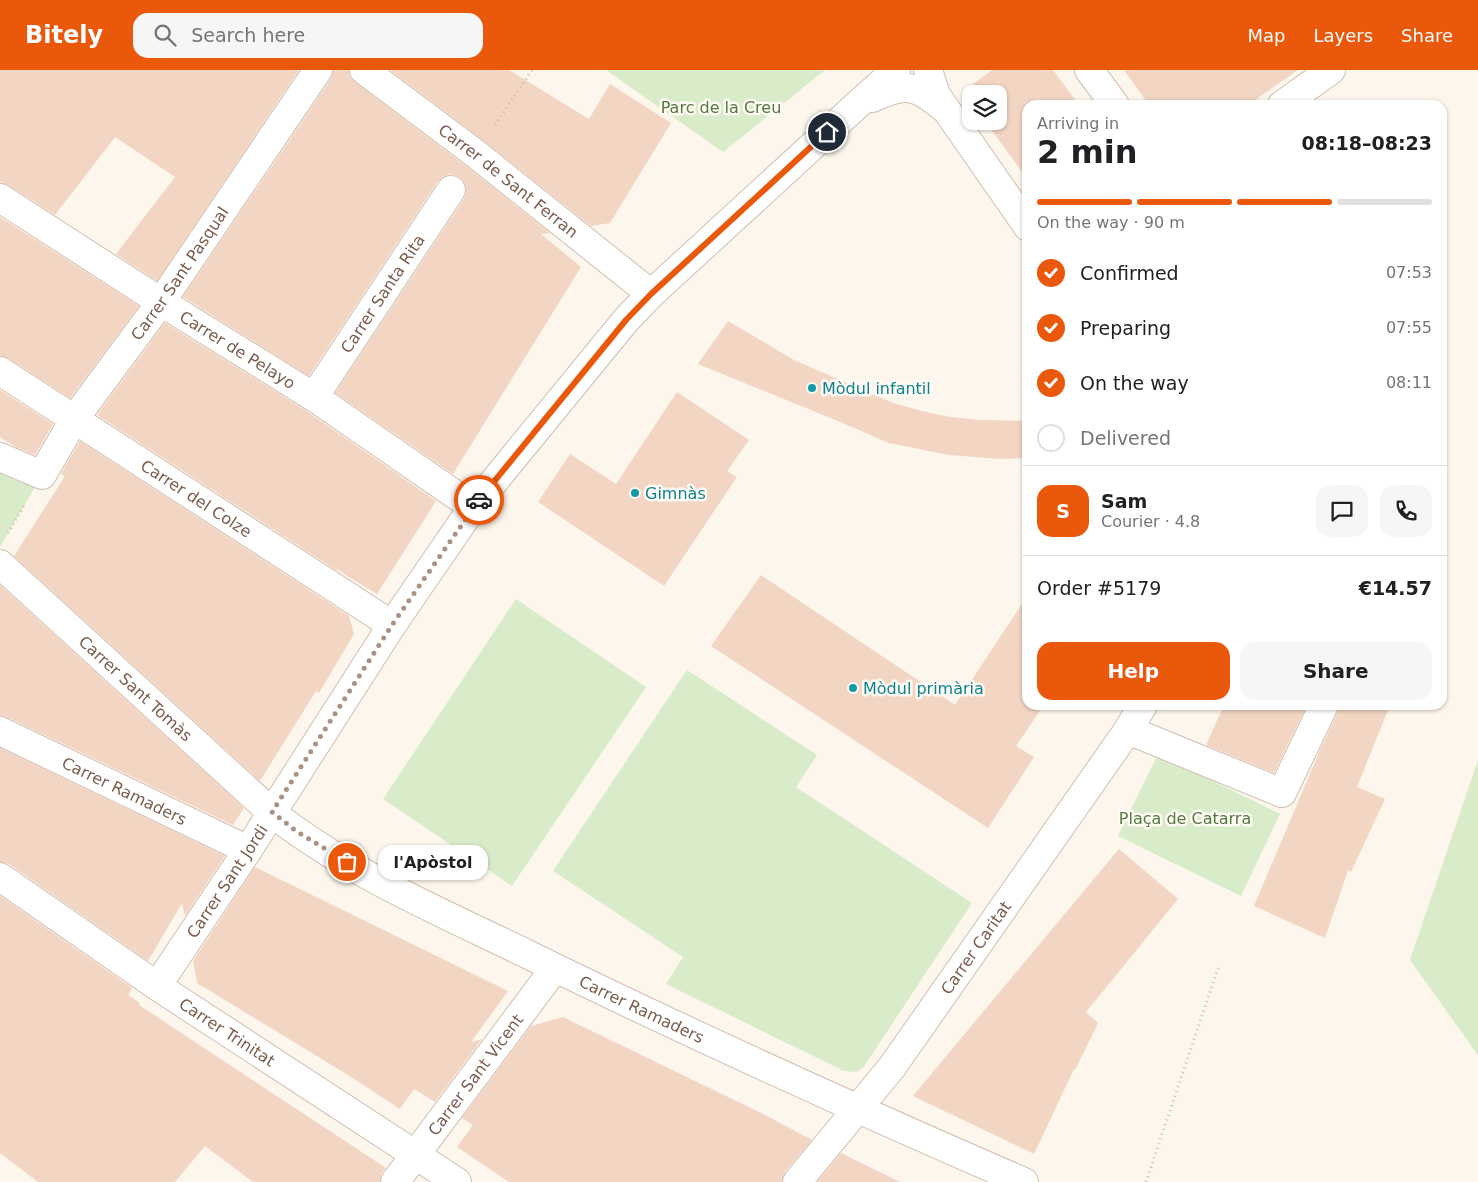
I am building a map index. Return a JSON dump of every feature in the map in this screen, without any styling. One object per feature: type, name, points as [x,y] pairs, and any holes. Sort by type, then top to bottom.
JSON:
[{"type":"street","name":"Carrer Sant Pasqual","points":[[42,476],[75,418],[160,302],[318,70]]},
{"type":"street","name":"Carrer de Sant Ferran","points":[[364,70],[476,154],[651,294]]},
{"type":"street","name":"Carrer Sant Jordi","points":[[156,986],[248,850],[392,625],[473,507],[626,320],[651,294],[896,70]]},
{"type":"street","points":[[928,70],[936,95],[1022,218]]},
{"type":"street","points":[[1089,70],[1111,100]]},
{"type":"street","points":[[1289,100],[1331,70]]},
{"type":"street","points":[[856,105],[888,90],[906,87],[927,94],[946,110]]},
{"type":"street","name":"Carrer Santa Rita","points":[[314,397],[452,190]]},
{"type":"street","name":"Carrer de Pelayo","points":[[0,198],[160,302],[314,397],[473,507]]},
{"type":"street","name":"Carrer del Colze","points":[[0,371],[392,625]]},
{"type":"street","points":[[0,458],[42,476]]},
{"type":"street","name":"Carrer Sant Tomàs","points":[[2,551],[272,812]]},
{"type":"street","name":"Carrer Caritat","points":[[797,1182],[892,1067],[1141,710]]},
{"type":"street","points":[[1128,730],[1282,793],[1322,710]]},
{"type":"street","name":"Carrer Ramaders","points":[[0,730],[248,850]]},
{"type":"street","name":"Carrer Ramaders","points":[[272,812],[296,831],[381,883],[555,968],[857,1109],[1024,1182]]},
{"type":"street","name":"Carrer Trinitat","points":[[0,877],[156,986],[457,1182]]},
{"type":"street","name":"Carrer Sant Vicent","points":[[396,1182],[555,968]]},
{"type":"path","points":[[476,154],[532,70]]},
{"type":"path","points":[[2,551],[42,476]]},
{"type":"path","points":[[1146,1182],[1218,968]]},
{"type":"green space","name":"Parc de la Creu","points":[[606,70],[825,70],[723,152]]},
{"type":"green space","points":[[0,457],[42,475],[0,547]]},
{"type":"green space","points":[[516,599],[646,687],[512,886],[383,799]]},
{"type":"green space","points":[[687,670],[817,755],[796,787],[972,903],[863,1068],[856,1072],[844,1071],[666,984],[683,957],[553,871]]},
{"type":"green space","name":"Plaça de Catarra","points":[[1158,754],[1280,814],[1241,896],[1118,836]]},
{"type":"green space","points":[[1478,760],[1478,1055],[1410,960]]},
{"type":"building","points":[[0,70],[299,70],[157,281],[116,254],[175,177],[115,137],[55,215],[8,185],[0,182]]},
{"type":"building","points":[[333,70],[349,70],[350,77],[355,82],[466,166],[550,233],[541,234],[581,267],[453,474],[335,393],[464,199],[465,183],[459,177],[451,174],[444,176],[438,181],[309,376],[183,297],[331,79]]},
{"type":"building","points":[[390,70],[509,70],[589,119],[610,84],[671,123],[610,223],[591,226]]},
{"type":"building","points":[[992,70],[1053,70],[1075,100],[1022,100],[1022,172],[992,130],[1007,130],[1007,85],[972,85]]},
{"type":"building","points":[[1124,70],[1298,70],[1255,100],[1145,100]]},
{"type":"building","points":[[0,217],[139,306],[70,398],[8,358],[0,356]]},
{"type":"building","name":"Mòdul infantil","points":[[728,321],[794,360],[893,403],[950,417],[1022,421],[1022,458],[1001,459],[949,455],[889,443],[698,364]]},
{"type":"building","points":[[165,323],[305,410],[436,501],[377,594],[336,570],[97,415]]},
{"type":"building","points":[[0,390],[53,424],[35,455],[16,447],[0,437]]},
{"type":"building","name":"Gimnàs","points":[[677,392],[749,440],[727,471],[737,477],[664,586],[538,502],[570,454],[616,484]]},
{"type":"building","points":[[80,441],[349,616],[354,634],[319,693],[316,691],[260,781],[14,556],[65,476],[61,474]]},
{"type":"building","name":"Mòdul primària","points":[[761,575],[955,705],[1022,604],[1022,710],[1041,710],[1016,746],[1034,757],[988,828],[711,646]]},
{"type":"building","points":[[0,585],[244,808],[233,825],[7,717],[0,716]]},
{"type":"building","points":[[1222,710],[1305,710],[1274,773],[1206,745]]},
{"type":"building","points":[[1338,710],[1388,710],[1357,787],[1385,799],[1351,872],[1348,870],[1325,938],[1254,906]]},
{"type":"building","points":[[0,748],[225,856],[185,916],[182,903],[148,961],[9,864],[0,862]]},
{"type":"building","points":[[1119,849],[1178,899],[1086,1012],[1098,1023],[1034,1154],[913,1096]]},
{"type":"building","points":[[255,867],[508,991],[471,1042],[482,1039],[435,1102],[414,1089],[400,1109],[197,983],[193,961]]},
{"type":"building","points":[[0,896],[132,988],[128,995],[140,1003],[139,1005],[386,1168],[382,1173],[380,1182],[253,1182],[205,1146],[175,1182],[38,1182],[0,1153]]},
{"type":"building","points":[[563,1017],[761,1113],[812,1140],[785,1172],[782,1182],[509,1182],[457,1147],[473,1125],[462,1118],[531,1026]]},
{"type":"building","points":[[841,1153],[900,1182],[817,1182]]},
{"type":"way so far","points":[[347,862],[296,831],[272,812],[392,625],[479,500]]},
{"type":"place","name":"Mòdul infantil","points":[[812,388]]},
{"type":"place","name":"Gimnàs","points":[[635,493]]},
{"type":"place","name":"Mòdul primària","points":[[853,688]]},
{"type":"place","name":"l'Apòstol","points":[[347,862]]},
{"type":"route","points":[[479,500],[626,320],[651,294],[827,132]]}]
